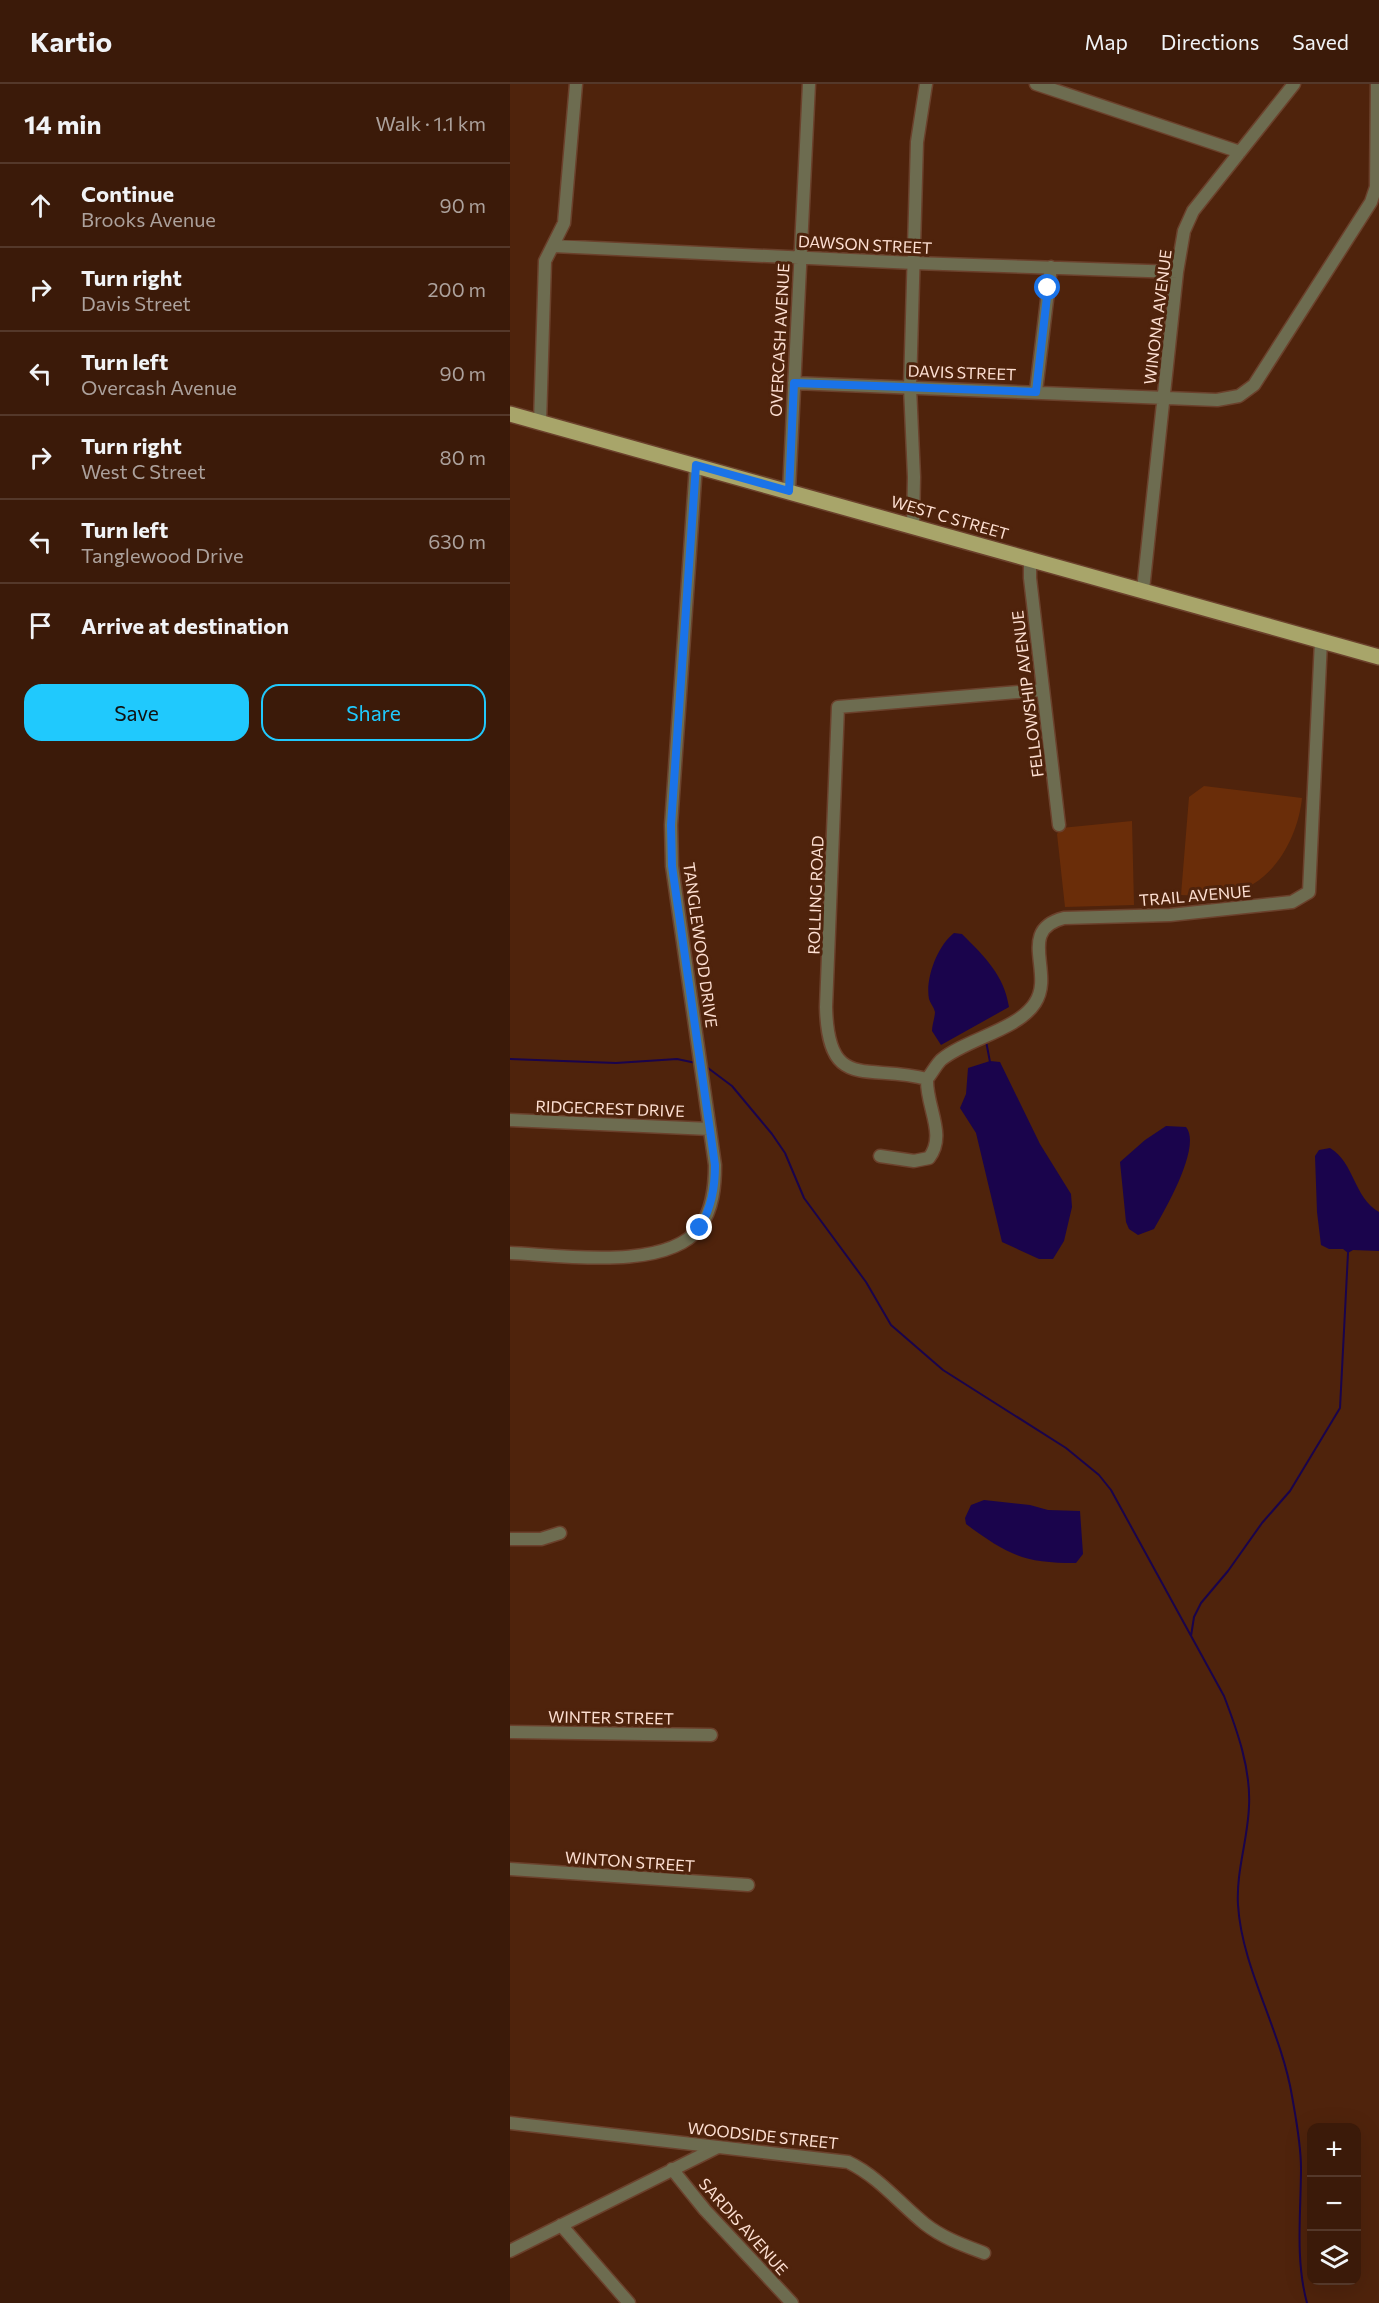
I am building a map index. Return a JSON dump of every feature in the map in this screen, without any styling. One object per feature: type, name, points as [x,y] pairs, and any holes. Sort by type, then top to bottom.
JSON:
[{"type":"main road","name":"WEST C STREET","points":[[510,414],[1379,657]]},
{"type":"street","points":[[540,422],[545,261],[564,223],[576,84]]},
{"type":"street","name":"OVERCASH AVENUE","points":[[789,491],[809,84]]},
{"type":"street","points":[[912,525],[914,477],[910,387],[917,142],[926,84]]},
{"type":"street","points":[[1036,84],[1240,152]]},
{"type":"street","name":"WINONA AVENUE","points":[[1143,590],[1177,272],[1184,231],[1193,211],[1294,84]]},
{"type":"street","name":"DAVIS STREET","points":[[794,383],[1217,400],[1239,396],[1254,385],[1274,357],[1371,202],[1376,187],[1377,84]]},
{"type":"street","name":"DAWSON STREET","points":[[553,246],[914,263],[1177,272]]},
{"type":"street","points":[[1036,392],[1051,267]]},
{"type":"street","name":"TANGLEWOOD DRIVE","points":[[510,1252],[626,1258],[650,1255],[675,1245],[700,1228],[710,1208],[715,1186],[715,1165],[672,866],[671,825],[696,465]]},
{"type":"street","name":"FELLOWSHIP AVENUE","points":[[1030,558],[1030,578],[1042,690],[1059,825]]},
{"type":"street","name":"TRAIL AVENUE","points":[[927,1079],[940,1061],[1022,1017],[1035,1004],[1041,984],[1039,943],[1041,930],[1050,921],[1064,918],[1170,915],[1292,903],[1310,892],[1321,641]]},
{"type":"street","name":"ROLLING ROAD","points":[[927,1079],[902,1072],[859,1071],[845,1066],[830,1046],[826,1007],[838,707],[1042,690]]},
{"type":"street","points":[[879,1156],[914,1161],[929,1158],[937,1148],[938,1136],[927,1093],[927,1079]]},
{"type":"street","name":"RIDGECREST DRIVE","points":[[510,1120],[710,1129]]},
{"type":"street","points":[[510,1539],[542,1539],[560,1533]]},
{"type":"street","name":"WINTER STREET","points":[[510,1732],[711,1735]]},
{"type":"street","name":"WINTON STREET","points":[[510,1869],[748,1885]]},
{"type":"street","name":"WOODSIDE STREET","points":[[510,2123],[848,2162],[876,2178],[926,2224],[946,2238],[984,2253]]},
{"type":"street","points":[[510,2250],[718,2147]]},
{"type":"street","name":"SARDIS AVENUE","points":[[672,2169],[705,2210],[792,2303]]},
{"type":"street","points":[[561,2225],[629,2303]]},
{"type":"shaded area","points":[[1204,786],[1302,798],[1300,813],[1289,843],[1272,869],[1247,888],[1226,894],[1181,895],[1189,797]]},
{"type":"shaded area","points":[[1132,821],[1134,905],[1065,907],[1057,834],[1061,828]]},
{"type":"shaded area","points":[[954,933],[962,934],[992,967],[1003,985],[1009,1007],[941,1045],[932,1031],[935,1012],[929,999],[929,982],[938,954]]},
{"type":"shaded area","points":[[990,1061],[1000,1062],[1040,1144],[1071,1194],[1072,1207],[1064,1241],[1053,1259],[1039,1259],[1002,1242],[976,1133],[960,1108],[966,1094],[968,1068]]},
{"type":"shaded area","points":[[1166,1126],[1186,1127],[1190,1136],[1186,1163],[1154,1229],[1138,1235],[1129,1229],[1126,1222],[1120,1162],[1145,1140]]},
{"type":"shaded area","points":[[1330,1148],[1345,1162],[1370,1206],[1379,1212],[1379,1251],[1353,1250],[1348,1253],[1343,1249],[1329,1249],[1321,1245],[1315,1156],[1319,1150]]},
{"type":"shaded area","points":[[984,1500],[1030,1505],[1048,1510],[1080,1511],[1083,1554],[1076,1563],[1058,1563],[1029,1559],[1006,1550],[966,1524],[965,1518],[971,1505]]},
{"type":"waterway","points":[[986,1041],[990,1062]]},
{"type":"waterway","points":[[510,1059],[616,1063],[677,1059],[696,1063]]},
{"type":"waterway","points":[[704,1065],[732,1086],[772,1134],[785,1153],[804,1198],[866,1282],[891,1325],[943,1370],[1066,1448],[1099,1475],[1111,1490],[1224,1696],[1234,1722],[1248,1778],[1248,1818],[1238,1892],[1241,1929],[1254,1976],[1287,2071],[1292,2096],[1300,2150],[1300,2253],[1307,2303]]},
{"type":"waterway","points":[[1191,1636],[1194,1617],[1201,1603],[1228,1571],[1262,1523],[1290,1491],[1340,1408],[1348,1253]]},
{"type":"route","points":[[700,1228],[710,1208],[715,1186],[715,1165],[672,866],[671,825],[696,465],[789,491],[794,383],[1036,392],[1048,288]]}]
